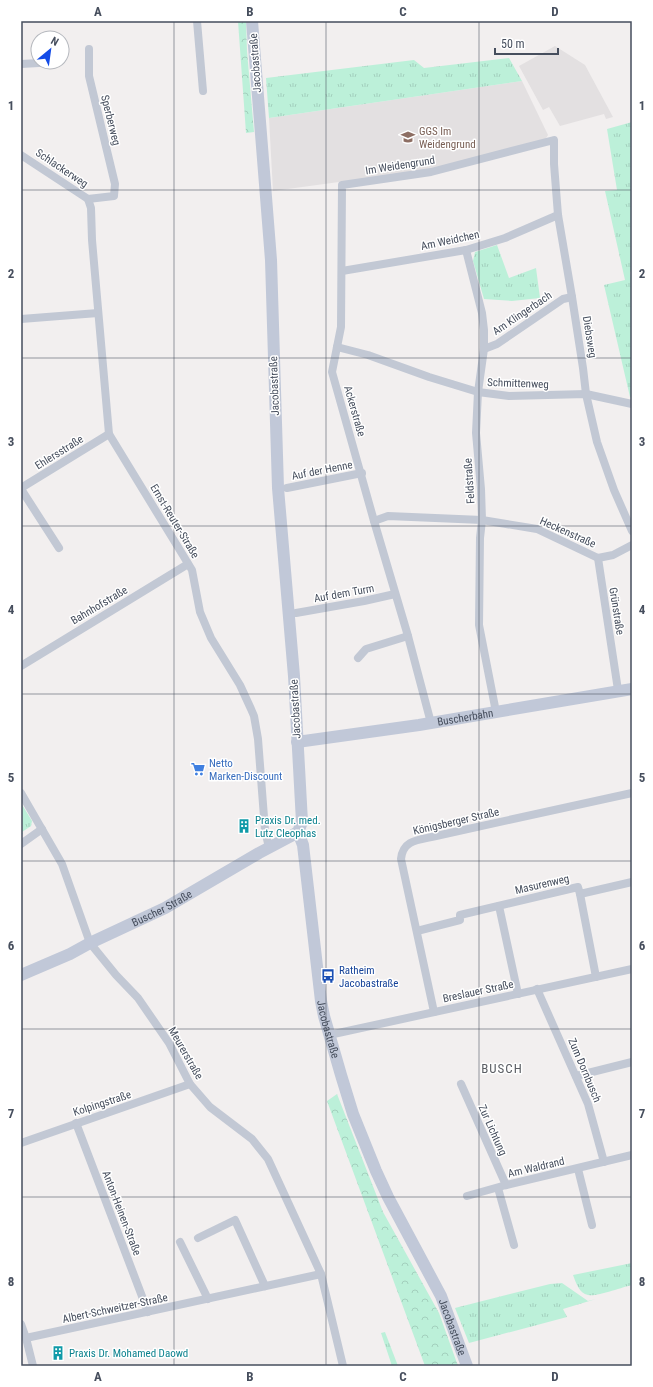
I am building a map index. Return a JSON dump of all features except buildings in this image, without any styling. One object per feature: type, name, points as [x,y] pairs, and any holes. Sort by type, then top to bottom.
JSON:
[{"type":"street","points":[[197,21],[203,90]]},
{"type":"street","name":"Jacobastraße","points":[[252,21],[264,188],[271,260],[278,488],[294,676],[302,822],[298,832],[303,845],[318,978],[324,1016],[353,1114],[368,1153],[388,1198],[441,1296],[467,1366]]},
{"type":"street","name":"Sperberweg","points":[[89,49],[89,76],[115,184],[114,196]]},
{"type":"street","name":"Im Weidengrund","points":[[342,185],[431,172],[554,140]]},
{"type":"street","name":"Diebsweg","points":[[554,140],[554,164],[558,215],[584,368],[586,394],[597,442],[614,490],[632,531]]},
{"type":"street","name":"Schlackerweg","points":[[21,155],[88,199],[114,196]]},
{"type":"street","name":"Ackerstraße","points":[[342,185],[341,327],[332,372],[362,473],[374,521],[408,636],[431,722]]},
{"type":"street","name":"Ernst-Reuter-Straße","points":[[88,199],[91,208],[92,240],[109,434],[192,570],[200,612],[211,638],[240,685],[254,716],[258,747],[264,830],[269,848]]},
{"type":"street","name":"Am Weidchen","points":[[342,271],[466,250],[505,238],[558,215]]},
{"type":"street","name":"Feldstraße","points":[[466,250],[482,313],[484,349],[478,392],[476,433],[482,520],[480,538],[479,626],[496,712]]},
{"type":"street","name":"Am Klingerbach","points":[[484,349],[497,344],[563,299],[572,298]]},
{"type":"street","points":[[21,319],[98,313]]},
{"type":"street","name":"Schmittenweg","points":[[337,348],[368,355],[478,392],[509,396],[586,394],[632,404]]},
{"type":"street","name":"Ehlersstraße","points":[[59,548],[21,489],[109,434]]},
{"type":"street","name":"Auf der Henne","points":[[287,488],[362,473]]},
{"type":"street","name":"Heckenstraße","points":[[374,521],[388,516],[482,520],[537,529],[598,558],[613,555],[632,546]]},
{"type":"street","name":"Grünstraße","points":[[598,558],[618,690]]},
{"type":"street","name":"Bahnhofstraße","points":[[21,666],[188,564]]},
{"type":"street","name":"Auf dem Turm","points":[[296,613],[364,602],[395,594]]},
{"type":"street","points":[[358,658],[366,648],[408,636]]},
{"type":"street","name":"Buscherbahn","points":[[297,742],[496,712],[618,690],[632,689]]},
{"type":"street","name":"Meurerstraße","points":[[21,793],[62,864],[90,943],[116,975],[138,998],[169,1043],[190,1084],[210,1107],[252,1140],[268,1159],[321,1274],[344,1366]]},
{"type":"street","name":"Königsberger Straße","points":[[434,1012],[401,859],[404,847],[410,843],[632,793]]},
{"type":"street","points":[[21,844],[42,829]]},
{"type":"street","name":"Buscher Straße","points":[[21,975],[70,954],[165,908],[298,832]]},
{"type":"street","name":"Masurenweg","points":[[416,931],[460,920],[460,915],[578,887],[580,894],[632,882]]},
{"type":"street","points":[[580,894],[596,977]]},
{"type":"street","points":[[499,906],[518,994]]},
{"type":"street","name":"Breslauer Straße","points":[[330,1035],[632,969]]},
{"type":"street","name":"Zum Dornbusch","points":[[537,989],[588,1104],[604,1162]]},
{"type":"street","points":[[576,1076],[632,1062]]},
{"type":"street","name":"Kolpingstraße","points":[[21,1143],[190,1084]]},
{"type":"street","name":"Zur Lichtung","points":[[461,1084],[502,1187]]},
{"type":"street","name":"Anton-Heinen-Straße","points":[[76,1123],[148,1312]]},
{"type":"street","name":"Am Waldrand","points":[[467,1196],[632,1155]]},
{"type":"street","name":"Am Waldrand","points":[[578,1168],[592,1225]]},
{"type":"street","name":"Am Waldrand","points":[[502,1187],[514,1245]]},
{"type":"street","points":[[198,1238],[235,1220],[265,1286]]},
{"type":"street","points":[[180,1242],[208,1299]]},
{"type":"street","name":"Albert-Schweitzer-Straße","points":[[26,1338],[321,1274]]},
{"type":"street","points":[[21,1324],[33,1366]]},
{"type":"shaded area","points":[[555,46],[585,65],[613,117],[606,119],[604,114],[560,126],[549,107],[543,110],[519,66]]},
{"type":"shaded area","name":"GGS Im Weidengrund","points":[[522,81],[548,135],[545,140],[434,169],[273,191],[269,118]]},
{"type":"green space","points":[[238,21],[246,21],[254,132],[246,133]]},
{"type":"green space","points":[[509,58],[522,81],[269,118],[266,78],[414,60],[424,68]]},
{"type":"green space","points":[[632,122],[632,271],[630,272],[632,284],[632,398],[630,397],[604,285],[625,280],[605,191],[617,190],[607,129]]},
{"type":"green space","points":[[497,245],[509,278],[536,268],[540,298],[512,301],[484,299],[473,261],[475,252]]},
{"type":"green space","points":[[21,803],[32,821],[31,826],[22,832],[23,834],[21,835]]},
{"type":"green space","points":[[337,1094],[383,1212],[439,1313],[458,1366],[425,1366],[327,1101]]},
{"type":"green space","points":[[632,1263],[632,1285],[597,1295],[588,1295],[582,1292],[573,1275]]},
{"type":"green space","points":[[562,1283],[588,1301],[596,1299],[563,1309],[567,1317],[469,1343],[455,1308],[550,1284]]},
{"type":"green space","points":[[385,1332],[398,1366],[392,1366],[381,1333]]},
{"type":"place","name":"GGS Im Weidengrund","points":[[408,137]]},
{"type":"place","name":"Netto Marken-Discount","points":[[198,769]]},
{"type":"place","name":"Praxis Dr. med. Lutz Cleophas","points":[[244,826]]},
{"type":"place","name":"Ratheim Jacobastraße","points":[[328,976]]},
{"type":"place","name":"Praxis Dr. Mohamed Daowd","points":[[58,1353]]},
{"type":"district","name":"BUSCH","points":[[502,1068]]}]
